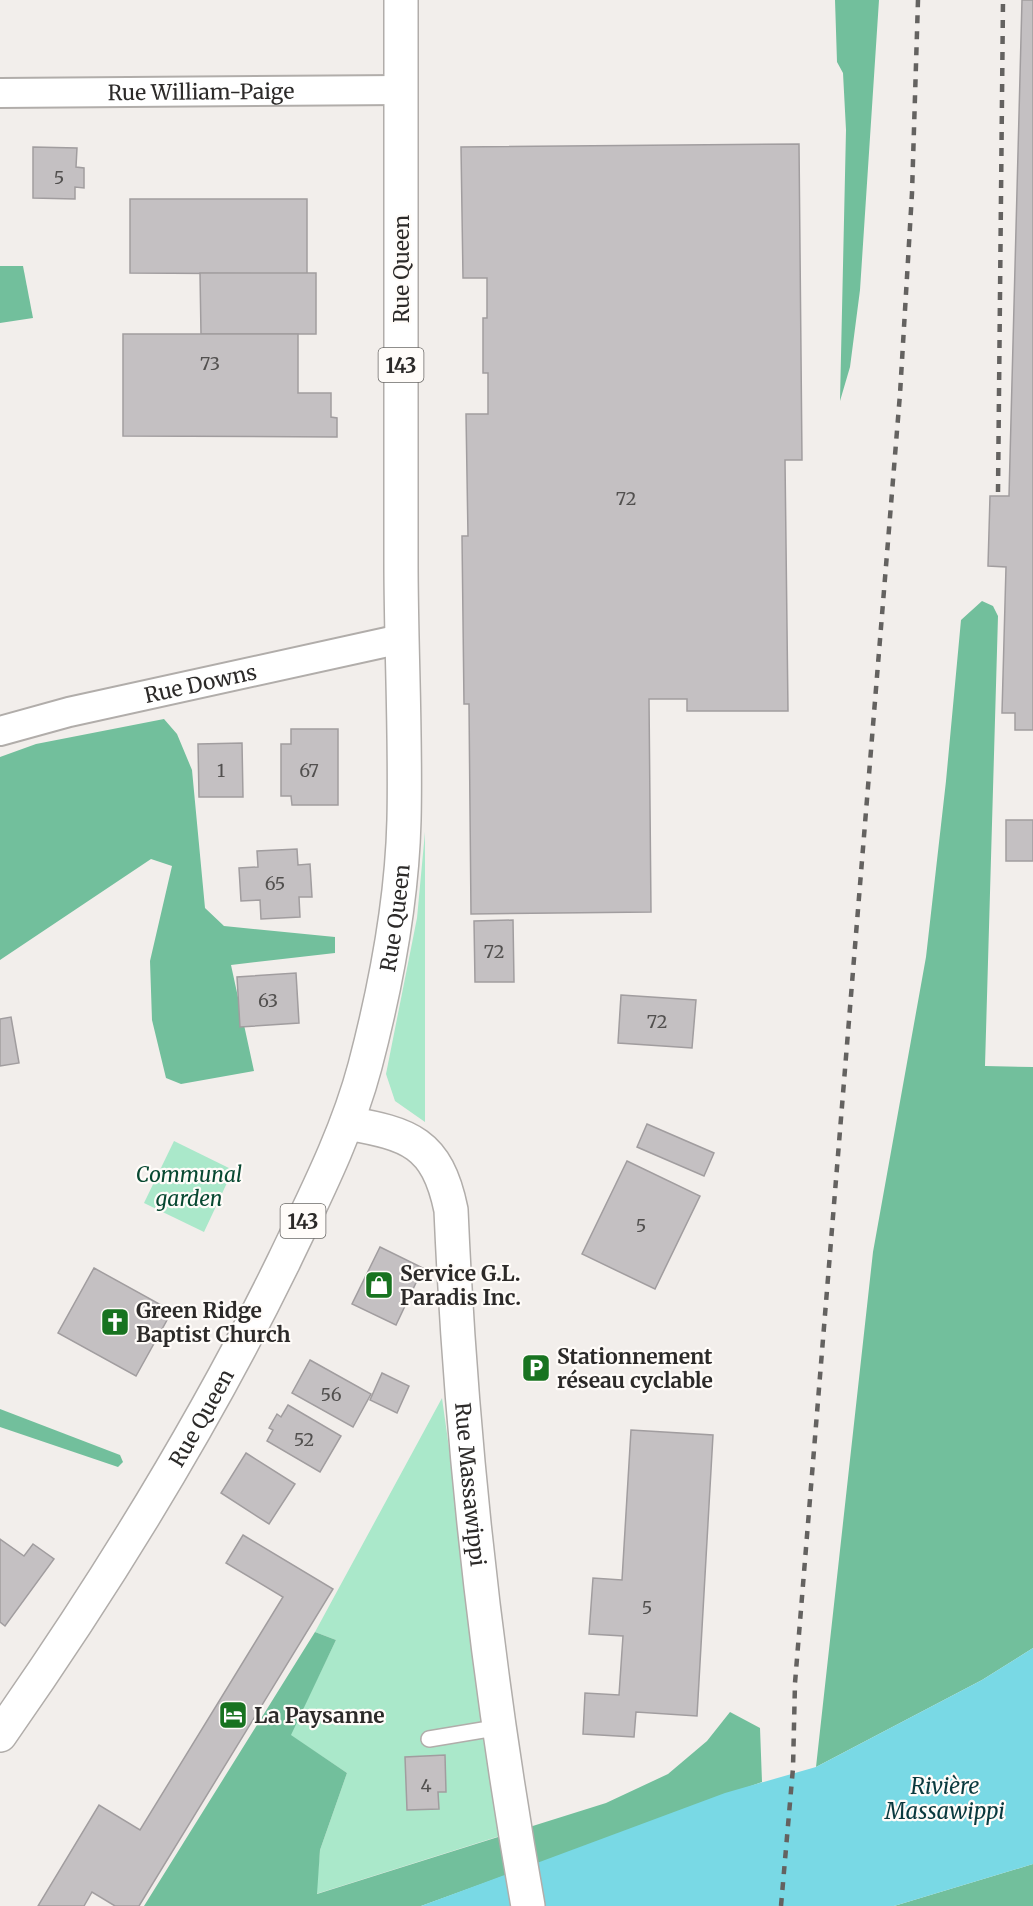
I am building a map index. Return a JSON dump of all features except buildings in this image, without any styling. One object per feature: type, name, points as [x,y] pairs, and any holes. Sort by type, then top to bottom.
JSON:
[{"type":"main road","name":"Rue Queen","points":[[0,1735],[141,1521],[220,1384],[302,1225],[346,1123],[364,1068],[385,979],[395,915],[404,823],[401,639],[401,0]]},
{"type":"main road","name":"Rue Massawippi","points":[[346,1123],[405,1136],[431,1156],[447,1192],[451,1210],[471,1500],[501,1727],[528,1906]]},
{"type":"street","name":"Rue William-Paige","points":[[0,93],[401,90]]},
{"type":"street","name":"Rue Downs","points":[[0,731],[69,712],[401,639]]},
{"type":"lane","points":[[429,1738],[501,1727]]},
{"type":"green space","points":[[835,0],[879,0],[860,290],[850,367],[840,401],[846,130],[843,73],[837,62]]},
{"type":"green space","points":[[0,266],[23,266],[33,318],[0,323]]},
{"type":"green space","points":[[982,601],[993,606],[998,616],[985,1066],[1033,1067],[1033,1648],[982,1680],[816,1767],[873,1252],[926,957],[961,620]]},
{"type":"green space","points":[[164,719],[177,734],[192,770],[205,908],[224,926],[335,937],[335,953],[231,965],[254,1071],[181,1084],[166,1078],[152,1020],[150,961],[172,866],[151,859],[0,960],[0,757],[36,744]]},
{"type":"green space","points":[[425,832],[425,1122],[395,1101],[386,1074],[417,918]]},
{"type":"green space","name":"Communal garden","points":[[174,1141],[233,1170],[204,1232],[144,1203]]},
{"type":"green space","points":[[442,1398],[503,1835],[316,1894],[320,1850],[347,1773],[290,1735],[336,1640],[315,1632]]},
{"type":"green space","points":[[0,1409],[120,1455],[123,1462],[118,1467],[0,1427]]},
{"type":"green space","points":[[315,1632],[336,1640],[291,1735],[347,1773],[320,1850],[317,1894],[606,1803],[668,1774],[707,1741],[730,1712],[760,1728],[762,1782],[421,1906],[144,1906]]},
{"type":"green space","points":[[1033,1864],[1033,1906],[894,1906]]},
{"type":"water","name":"Rivière Massawippi","points":[[1033,1648],[1033,1864],[894,1906],[421,1906],[725,1793],[816,1767],[982,1680]]},
{"type":"railway","points":[[781,1906],[793,1768],[795,1683],[900,394],[912,193],[918,0]]},
{"type":"railway","points":[[998,492],[1003,0]]},
{"type":"place","name":"Service G.L. Paradis Inc.","points":[[379,1285]]},
{"type":"place","name":"Green Ridge Baptist Church","points":[[115,1322]]},
{"type":"place","name":"Stationnement réseau cyclable","points":[[536,1368]]},
{"type":"place","name":"La Paysanne","points":[[233,1715]]}]
